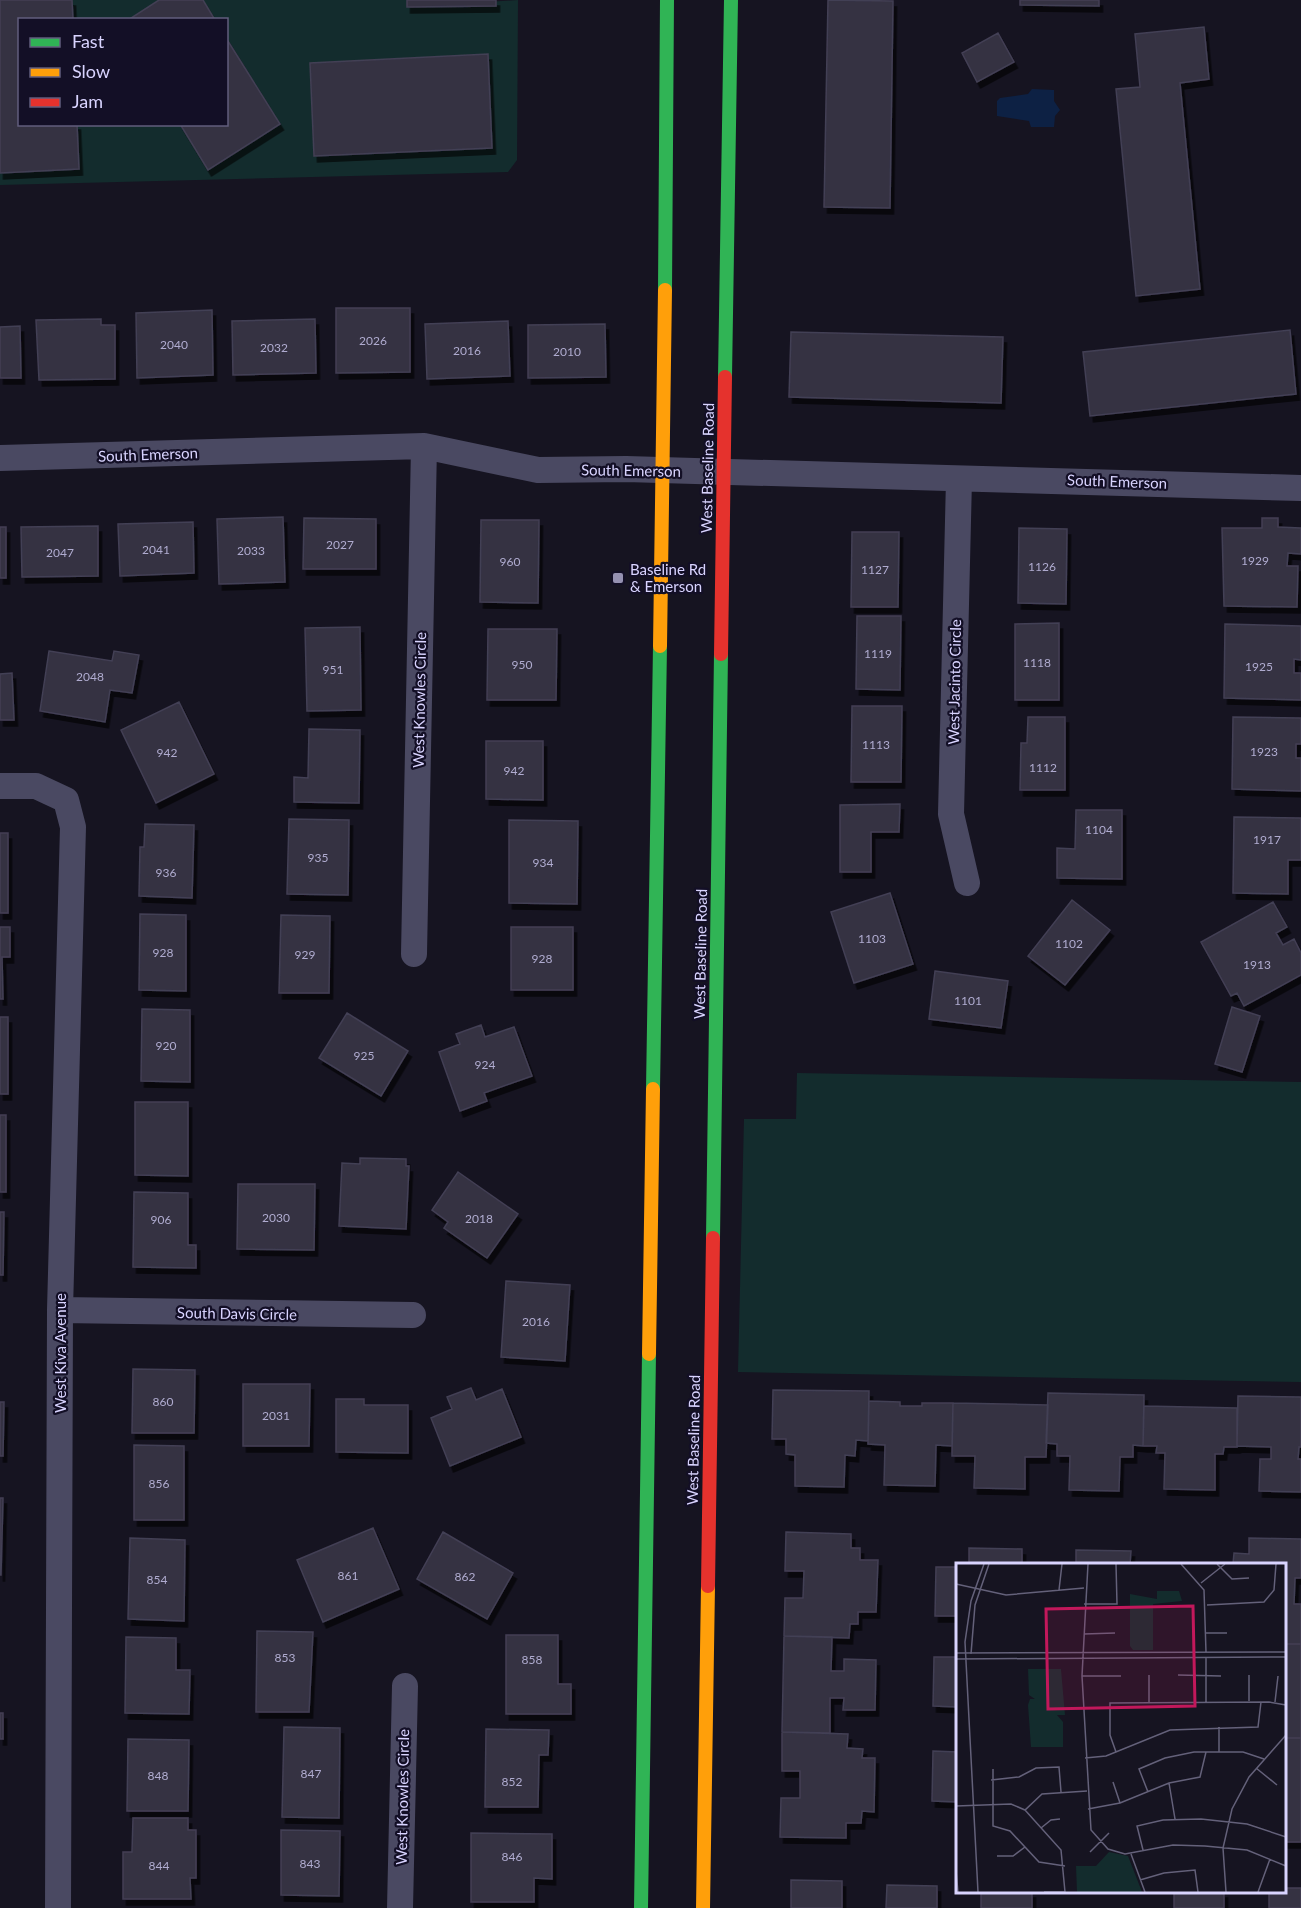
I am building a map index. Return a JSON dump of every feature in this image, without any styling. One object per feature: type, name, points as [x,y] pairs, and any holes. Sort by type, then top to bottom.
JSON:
[{"type":"main road","points":[[641,1908],[660,471],[666,213],[667,0]]},
{"type":"main road","name":"West Baseline Road","points":[[703,1908],[731,0]]},
{"type":"street","name":"South Emerson","points":[[0,458],[424,446],[538,470],[724,472],[1301,488]]},
{"type":"street","name":"West Knowles Circle","points":[[414,954],[424,446]]},
{"type":"street","name":"West Jacinto Circle","points":[[959,479],[951,814],[966,883]]},
{"type":"street","name":"West Kiva Avenue","points":[[0,786],[36,786],[66,800],[73,827],[60,1310],[58,1908]]},
{"type":"street","name":"South Davis Circle","points":[[60,1310],[413,1315]]},
{"type":"street","name":"West Knowles Circle","points":[[400,1908],[405,1686]]},
{"type":"green space","points":[[72,0],[159,0],[131,18],[73,18]]},
{"type":"green space","points":[[203,0],[407,0],[407,7],[518,0],[517,160],[508,172],[0,185],[0,173],[79,169],[77,126],[181,126],[208,169],[280,124],[228,40],[228,18],[214,18]],"holes":[[[487,54],[314,156],[310,63]]]},
{"type":"green space","points":[[797,1073],[1301,1082],[1301,1382],[738,1372],[744,1119],[796,1119]]},
{"type":"water","points":[[1032,89],[1054,90],[1054,101],[1060,110],[1055,116],[1054,127],[1031,127],[1029,121],[997,116],[997,101],[1000,98],[1028,94]]},
{"type":"building","points":[[0,0],[72,0],[73,18],[18,18],[18,126],[77,126],[79,169],[0,173]]},
{"type":"building","points":[[159,0],[203,0],[214,18],[131,18]]},
{"type":"building","points":[[407,0],[496,0],[496,6],[407,7]]},
{"type":"building","points":[[828,0],[893,1],[890,208],[824,207]]},
{"type":"building","points":[[1020,0],[1099,0],[1099,6],[1020,5]]},
{"type":"building","points":[[1204,27],[1209,79],[1180,83],[1200,289],[1136,296],[1116,89],[1140,87],[1135,34]]},
{"type":"building","points":[[998,33],[1014,62],[977,82],[962,53]]},
{"type":"building","points":[[228,41],[280,124],[208,170],[181,126],[228,126]]},
{"type":"building","points":[[488,54],[492,148],[314,156],[310,63]]},
{"type":"building","points":[[336,308],[410,308],[410,372],[336,373]]},
{"type":"building","points":[[212,310],[213,375],[137,378],[136,313]]},
{"type":"building","points":[[101,319],[101,325],[115,325],[115,379],[39,380],[36,320]]},
{"type":"building","points":[[315,319],[316,373],[233,375],[232,321]]},
{"type":"building","points":[[508,321],[510,376],[427,379],[425,324]]},
{"type":"building","points":[[605,324],[606,377],[528,378],[528,325]]},
{"type":"building","points":[[20,326],[21,378],[0,378],[0,327]]},
{"type":"building","points":[[1290,330],[1296,394],[1090,416],[1083,352]]},
{"type":"building","points":[[791,332],[1003,337],[1001,403],[789,397]]},
{"type":"building","points":[[283,517],[285,582],[219,584],[217,519]]},
{"type":"building","points":[[304,518],[376,519],[376,569],[303,569]]},
{"type":"building","points":[[1262,518],[1278,518],[1278,527],[1301,528],[1301,554],[1288,553],[1287,566],[1298,566],[1297,607],[1224,606],[1222,528],[1262,528]]},
{"type":"building","points":[[481,520],[539,520],[538,603],[480,602]]},
{"type":"building","points":[[193,522],[194,573],[120,576],[118,524]]},
{"type":"building","points":[[98,526],[98,576],[22,577],[21,527]]},
{"type":"building","points":[[0,527],[6,527],[6,578],[0,578]]},
{"type":"building","points":[[1019,528],[1067,529],[1066,604],[1018,603]]},
{"type":"building","points":[[852,532],[899,532],[898,607],[851,607]]},
{"type":"building","points":[[857,616],[901,616],[900,690],[856,689]]},
{"type":"building","points":[[1059,623],[1059,700],[1015,700],[1015,624]]},
{"type":"building","points":[[1225,624],[1301,626],[1301,660],[1294,659],[1294,673],[1301,673],[1301,700],[1224,698]]},
{"type":"building","points":[[360,627],[361,710],[307,711],[305,628]]},
{"type":"building","points":[[488,629],[557,629],[556,700],[487,700]]},
{"type":"building","points":[[49,651],[112,661],[114,651],[139,655],[132,693],[110,690],[105,722],[40,711]]},
{"type":"building","points":[[12,673],[14,720],[0,720],[0,674]]},
{"type":"building","points":[[179,702],[214,774],[156,803],[121,730]]},
{"type":"building","points":[[852,706],[902,706],[901,782],[851,782]]},
{"type":"building","points":[[1028,717],[1065,717],[1065,790],[1020,790],[1021,743],[1027,743]]},
{"type":"building","points":[[1233,717],[1301,718],[1301,744],[1296,744],[1296,758],[1301,758],[1301,791],[1232,789]]},
{"type":"building","points":[[309,729],[360,730],[359,803],[294,802],[294,777],[308,778]]},
{"type":"building","points":[[486,741],[543,741],[543,800],[486,799]]},
{"type":"building","points":[[900,804],[899,832],[871,832],[871,872],[840,872],[840,805]]},
{"type":"building","points":[[1076,810],[1122,810],[1122,879],[1057,878],[1057,848],[1075,849]]},
{"type":"building","points":[[1234,817],[1301,818],[1301,860],[1288,860],[1288,894],[1233,893]]},
{"type":"building","points":[[289,819],[349,820],[348,895],[287,894]]},
{"type":"building","points":[[509,820],[578,821],[577,904],[509,903]]},
{"type":"building","points":[[145,824],[194,825],[192,898],[139,896],[140,847],[144,847]]},
{"type":"building","points":[[0,833],[8,833],[8,913],[0,913]]},
{"type":"building","points":[[890,893],[913,964],[854,983],[831,912]]},
{"type":"building","points":[[1072,900],[1110,930],[1065,985],[1028,956]]},
{"type":"building","points":[[1273,902],[1287,927],[1276,933],[1283,945],[1294,939],[1301,953],[1301,975],[1244,1006],[1237,993],[1231,996],[1201,942]]},
{"type":"building","points":[[140,914],[186,915],[186,991],[139,990]]},
{"type":"building","points":[[281,915],[330,916],[329,993],[279,993]]},
{"type":"building","points":[[0,927],[10,927],[10,957],[2,957],[3,999],[0,999]]},
{"type":"building","points":[[511,927],[573,927],[573,990],[511,990]]},
{"type":"building","points":[[935,971],[1008,981],[1001,1028],[929,1019]]},
{"type":"building","points":[[1232,1007],[1260,1016],[1242,1072],[1215,1064]]},
{"type":"building","points":[[142,1009],[190,1010],[190,1082],[141,1081]]},
{"type":"building","points":[[347,1013],[408,1051],[381,1096],[319,1058]]},
{"type":"building","points":[[0,1017],[8,1017],[8,1094],[0,1094]]},
{"type":"building","points":[[481,1025],[485,1037],[514,1027],[532,1076],[484,1093],[487,1101],[460,1111],[439,1052],[460,1044],[456,1034]]},
{"type":"building","points":[[135,1102],[188,1102],[188,1176],[135,1175]]},
{"type":"building","points":[[0,1115],[6,1115],[6,1192],[0,1192]]},
{"type":"building","points":[[360,1158],[406,1159],[406,1166],[409,1166],[406,1229],[339,1226],[342,1163],[360,1164]]},
{"type":"building","points":[[458,1172],[518,1214],[487,1258],[444,1228],[448,1222],[432,1210]]},
{"type":"building","points":[[238,1184],[315,1184],[314,1250],[237,1249]]},
{"type":"building","points":[[134,1192],[188,1193],[188,1245],[196,1245],[196,1268],[133,1267]]},
{"type":"building","points":[[0,1212],[4,1212],[3,1275],[0,1275]]},
{"type":"building","points":[[506,1281],[570,1285],[565,1361],[501,1357]]},
{"type":"building","points":[[133,1369],[195,1370],[194,1433],[132,1433]]},
{"type":"building","points":[[243,1384],[310,1384],[309,1446],[243,1446]]},
{"type":"building","points":[[471,1388],[476,1400],[502,1389],[521,1437],[450,1466],[431,1418],[452,1409],[447,1397]]},
{"type":"building","points":[[773,1390],[869,1391],[868,1441],[856,1440],[855,1456],[845,1455],[844,1487],[795,1486],[795,1455],[786,1454],[786,1439],[772,1439]]},
{"type":"building","points":[[1048,1393],[1144,1395],[1143,1446],[1133,1445],[1133,1457],[1120,1457],[1119,1491],[1069,1490],[1070,1456],[1057,1456],[1057,1444],[1046,1443]]},
{"type":"building","points":[[1238,1396],[1301,1397],[1301,1447],[1299,1447],[1298,1459],[1301,1459],[1301,1492],[1259,1491],[1260,1459],[1271,1459],[1271,1447],[1237,1446]]},
{"type":"building","points":[[336,1399],[364,1399],[364,1405],[408,1405],[408,1453],[336,1452]]},
{"type":"building","points":[[869,1401],[900,1402],[900,1406],[953,1403],[952,1446],[936,1445],[935,1486],[884,1485],[885,1445],[868,1444]]},
{"type":"building","points":[[0,1402],[4,1402],[3,1456],[0,1456]]},
{"type":"building","points":[[953,1403],[1048,1405],[1046,1457],[1025,1457],[1025,1489],[974,1488],[975,1456],[952,1456]]},
{"type":"building","points":[[1144,1406],[1237,1408],[1237,1447],[1224,1447],[1223,1454],[1215,1454],[1215,1490],[1164,1489],[1165,1453],[1156,1453],[1157,1446],[1143,1446]]},
{"type":"building","points":[[134,1445],[184,1446],[184,1520],[134,1520]]},
{"type":"building","points":[[0,1498],[3,1498],[1,1575],[0,1575]]},
{"type":"building","points":[[373,1528],[399,1589],[323,1622],[297,1560]]},
{"type":"building","points":[[443,1532],[513,1573],[487,1619],[417,1579]]},
{"type":"building","points":[[786,1532],[851,1534],[851,1548],[860,1548],[860,1560],[878,1560],[876,1612],[858,1612],[858,1624],[850,1624],[849,1638],[784,1636],[785,1598],[803,1598],[804,1571],[785,1571]]},
{"type":"building","points":[[130,1538],[185,1540],[184,1621],[128,1619]]},
{"type":"building","points":[[1249,1538],[1301,1539],[1301,1578],[1295,1578],[1294,1604],[1301,1604],[1301,1644],[1286,1644],[1286,1563],[1233,1563],[1234,1553],[1249,1554]]},
{"type":"building","points":[[969,1548],[1022,1549],[1022,1563],[969,1563]]},
{"type":"building","points":[[1076,1550],[1131,1551],[1130,1563],[1076,1563]]},
{"type":"building","points":[[936,1567],[956,1567],[956,1616],[935,1616]]},
{"type":"building","points":[[257,1631],[313,1632],[309,1712],[256,1712]]},
{"type":"building","points":[[506,1635],[558,1635],[558,1684],[571,1684],[571,1714],[506,1714]]},
{"type":"building","points":[[784,1636],[832,1637],[831,1671],[844,1671],[844,1659],[876,1660],[875,1710],[843,1710],[844,1698],[830,1698],[830,1733],[782,1732]]},
{"type":"building","points":[[126,1637],[176,1638],[176,1670],[190,1670],[189,1714],[125,1713]]},
{"type":"building","points":[[1286,1644],[1301,1644],[1301,1738],[1286,1738]]},
{"type":"building","points":[[934,1657],[956,1657],[956,1707],[933,1706]]},
{"type":"building","points":[[0,1713],[3,1713],[3,1739],[0,1739]]},
{"type":"building","points":[[284,1727],[340,1728],[339,1818],[282,1817]]},
{"type":"building","points":[[486,1729],[549,1730],[548,1755],[539,1755],[538,1807],[485,1807]]},
{"type":"building","points":[[782,1732],[848,1734],[847,1748],[863,1749],[862,1758],[875,1758],[874,1812],[862,1811],[861,1823],[846,1823],[846,1838],[780,1837],[781,1798],[800,1798],[800,1771],[782,1771]]},
{"type":"building","points":[[1286,1738],[1301,1738],[1301,1842],[1286,1842]]},
{"type":"building","points":[[128,1739],[189,1740],[188,1811],[127,1811]]},
{"type":"building","points":[[933,1751],[956,1752],[956,1802],[932,1801]]},
{"type":"building","points":[[133,1818],[188,1818],[188,1830],[196,1830],[196,1878],[190,1878],[191,1899],[123,1899],[123,1852],[132,1852]]},
{"type":"building","points":[[281,1830],[340,1831],[339,1896],[281,1895]]},
{"type":"building","points":[[471,1833],[552,1834],[552,1879],[534,1878],[534,1902],[471,1902]]},
{"type":"building","points":[[791,1880],[842,1881],[842,1908],[791,1908]]},
{"type":"building","points":[[887,1885],[937,1886],[937,1908],[886,1908]]},
{"type":"building","points":[[1286,1888],[1301,1888],[1301,1908],[1269,1908],[1269,1893],[1286,1893]]},
{"type":"building","points":[[981,1893],[1032,1893],[1032,1908],[981,1908]]},
{"type":"building","points":[[1174,1893],[1224,1893],[1224,1908],[1174,1908]]},
{"type":"traffic: fast","points":[[665,290],[667,0]]},
{"type":"traffic: fast","points":[[725,377],[731,0]]},
{"type":"traffic: fast","points":[[653,1089],[660,646]]},
{"type":"traffic: fast","points":[[713,1238],[721,654]]},
{"type":"traffic: fast","points":[[641,1908],[649,1354]]},
{"type":"traffic: slow","points":[[660,646],[665,290]]},
{"type":"traffic: slow","points":[[649,1354],[653,1089]]},
{"type":"traffic: slow","points":[[703,1908],[708,1586]]},
{"type":"traffic: jam","points":[[721,654],[725,377]]},
{"type":"traffic: jam","points":[[708,1586],[713,1238]]},
{"type":"place","name":"Baseline Rd & Emerson","points":[[618,578]]}]
